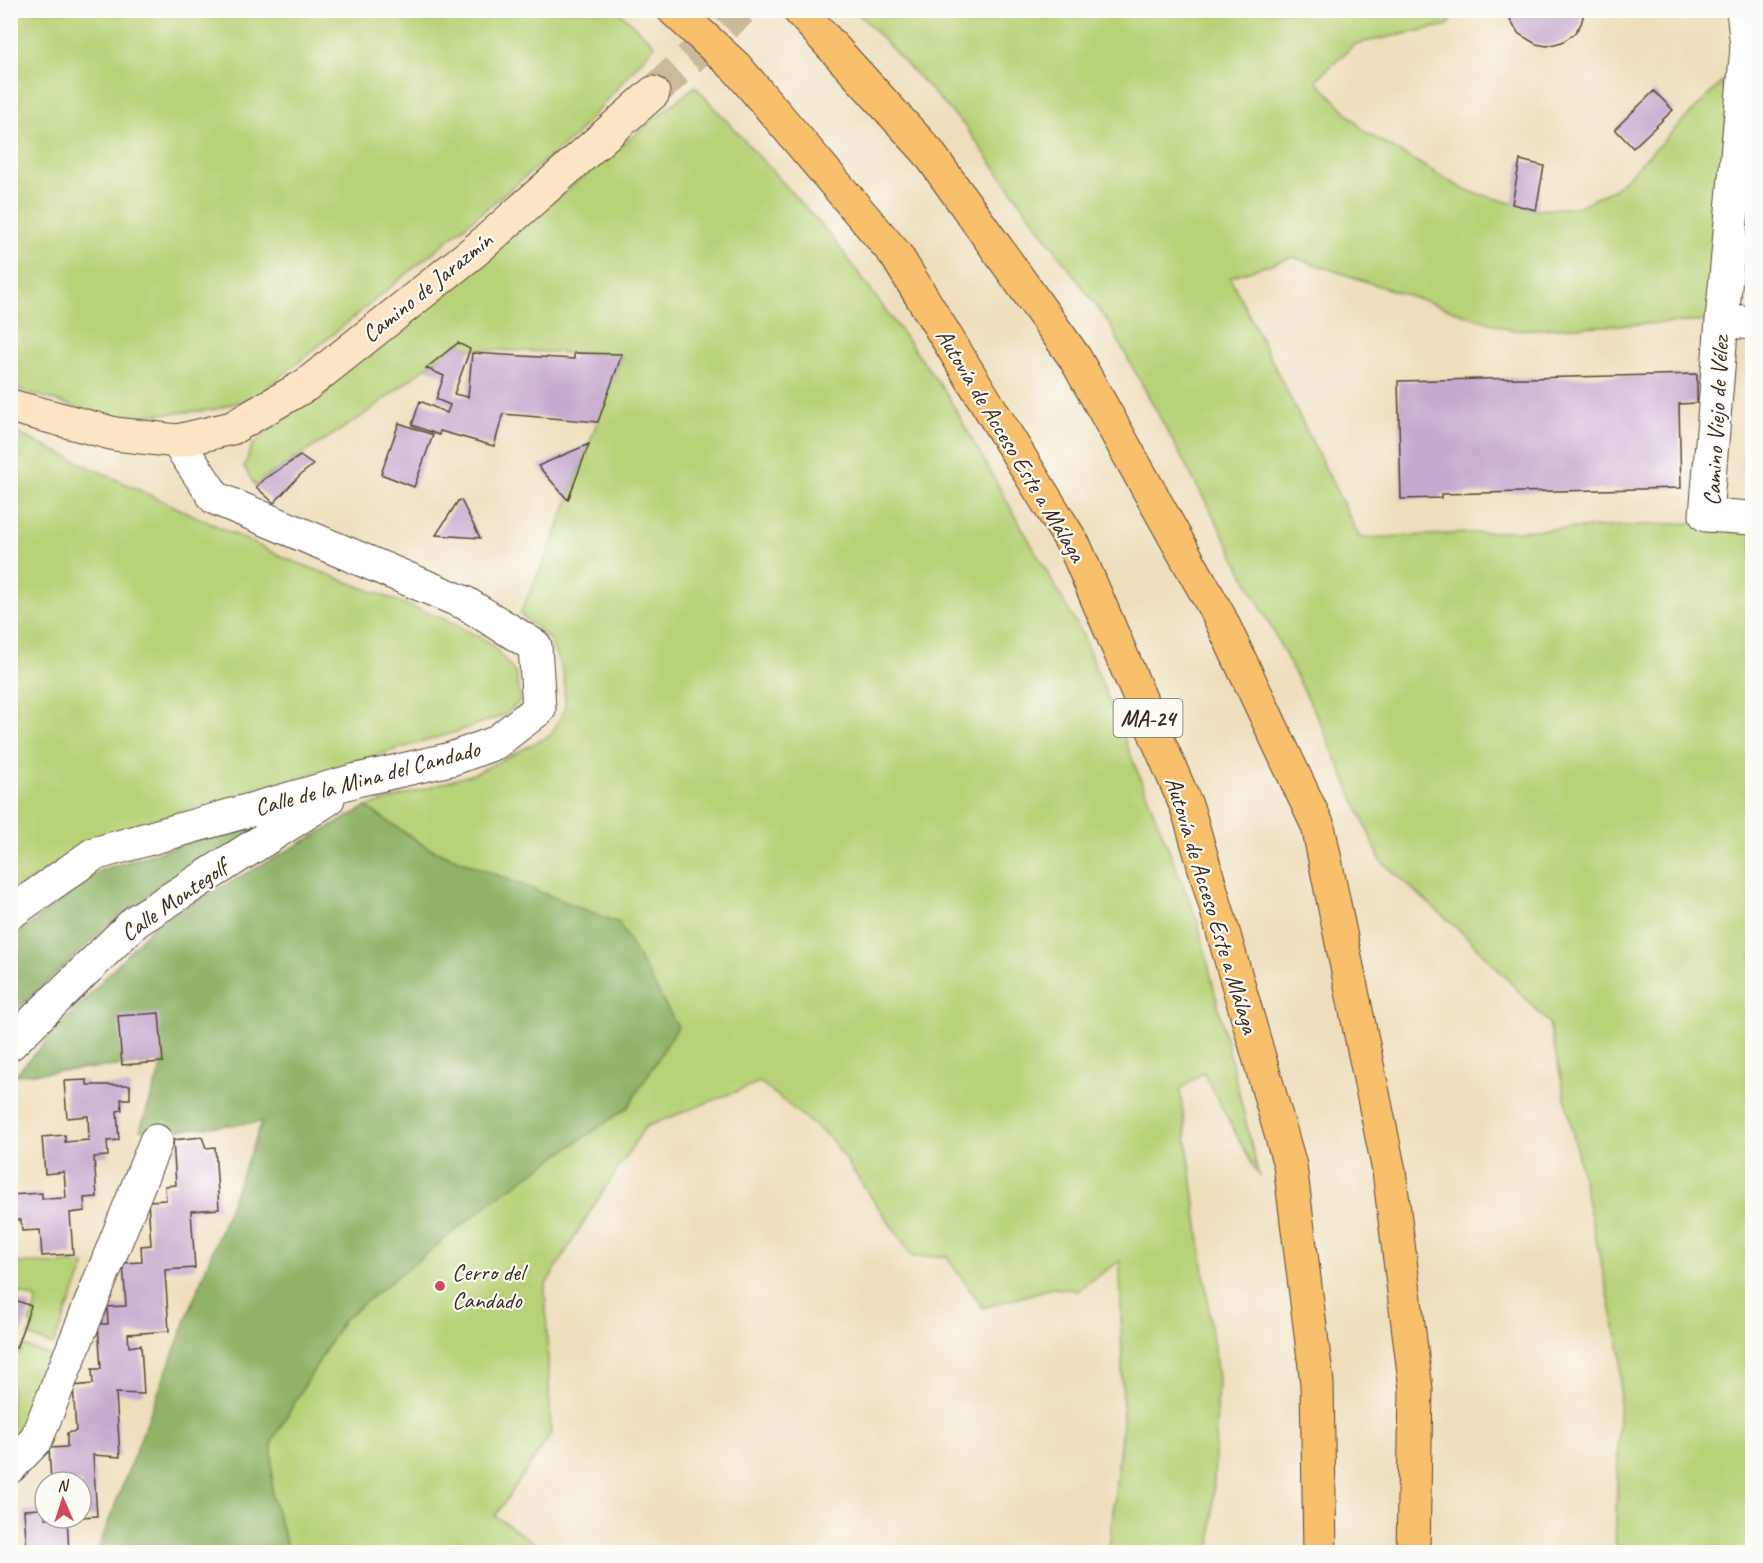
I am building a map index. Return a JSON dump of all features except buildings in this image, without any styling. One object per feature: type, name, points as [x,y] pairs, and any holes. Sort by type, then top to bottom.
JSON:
[{"type":"highway","name":"Autovía de Acceso Este a Málaga","points":[[674,10],[736,67],[896,255],[1075,547],[1188,810],[1290,1165],[1317,1383],[1320,1552]]},
{"type":"highway","points":[[799,10],[928,152],[1075,358],[1219,616],[1318,826],[1389,1171],[1416,1389],[1413,1552]]},
{"type":"street","points":[[1737,322],[1747,47],[1743,10]]},
{"type":"street","name":"Camino de Jarazmín","points":[[177,441],[232,428],[306,385],[477,249],[653,93]]},
{"type":"street","name":"Camino Viejo de Vélez","points":[[1737,322],[1706,515],[1752,518]]},
{"type":"street","points":[[10,406],[115,434],[177,441]]},
{"type":"street","name":"Calle de la Mina del Candado","points":[[10,913],[94,854],[357,780],[451,759],[495,743],[539,709],[535,646],[465,603],[215,498],[177,441]]},
{"type":"street","name":"Calle Montegolf","points":[[10,1044],[136,921],[357,780]]},
{"type":"street","points":[[10,1467],[36,1440],[156,1141]]},
{"type":"green space","points":[[10,11],[618,11],[655,45],[575,136],[256,397],[212,410],[111,418],[11,387]]},
{"type":"green space","points":[[856,11],[1458,11],[1448,25],[1355,44],[1316,80],[1365,132],[1465,190],[1536,210],[1577,207],[1615,189],[1730,74],[1711,321],[1511,330],[1293,257],[1230,277],[1360,538],[1689,523],[1752,528],[1752,1552],[1615,1552],[1621,1355],[1549,1023],[1468,938],[1381,861],[1321,724],[1214,517],[1108,322],[964,125]]},
{"type":"green space","points":[[695,86],[832,237],[946,393],[1082,634],[1198,922],[1259,1177],[1203,1072],[1180,1090],[1218,1379],[1211,1552],[1109,1552],[1123,1416],[1120,1261],[1078,1290],[1052,1288],[983,1308],[946,1256],[913,1257],[831,1139],[760,1082],[645,1127],[545,1286],[551,1434],[495,1516],[548,1552],[289,1552],[272,1496],[272,1441],[343,1319],[496,1198],[628,1107],[619,923],[428,848],[366,807],[476,773],[551,735],[565,708],[564,675],[549,639],[520,614],[552,544],[622,355],[470,349],[458,343],[361,417],[263,479],[256,487],[244,467],[252,445]]},
{"type":"green space","points":[[10,430],[285,558],[444,619],[491,643],[516,674],[520,701],[506,714],[456,732],[104,834],[11,893]]},
{"type":"green space","points":[[366,807],[428,848],[619,923],[678,1027],[628,1107],[496,1198],[343,1320],[272,1441],[272,1496],[289,1552],[97,1552],[262,1122],[175,1130],[140,1130],[163,1062],[15,1075],[155,924]]},
{"type":"green space","points":[[292,811],[116,918],[11,1015],[11,939],[101,870]]},
{"type":"green space","points":[[10,1263],[86,1264],[53,1345],[29,1336],[33,1324],[29,1323],[38,1300],[11,1289]]},
{"type":"green space","points":[[24,1346],[49,1355],[18,1436],[11,1443],[11,1351],[20,1354]]},
{"type":"tunnel","points":[[653,93],[741,10]]},
{"type":"place","name":"Cerro del Candado","points":[[440,1286]]}]
